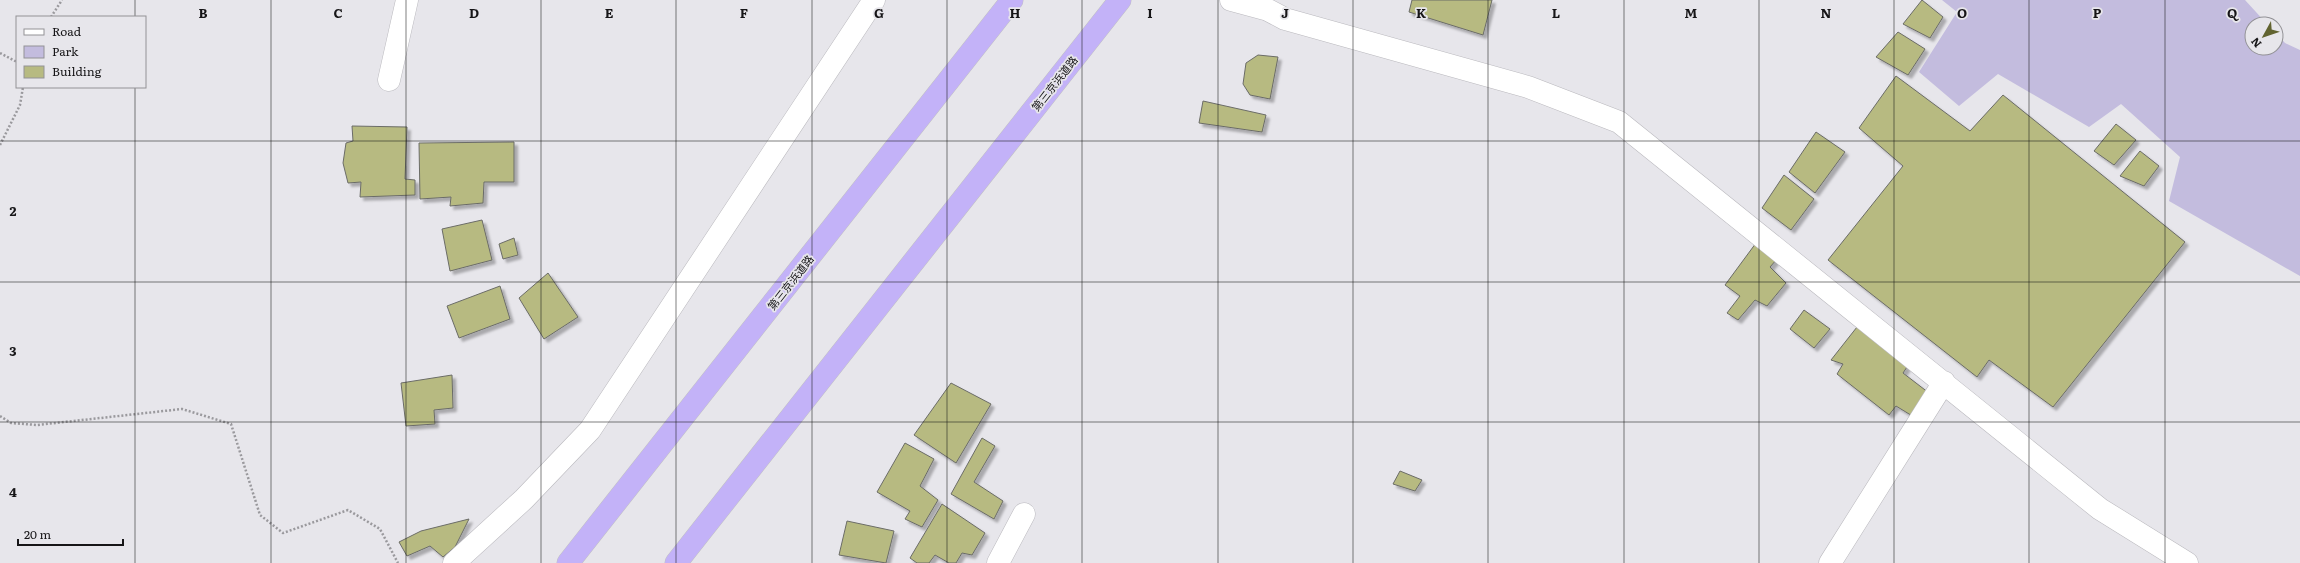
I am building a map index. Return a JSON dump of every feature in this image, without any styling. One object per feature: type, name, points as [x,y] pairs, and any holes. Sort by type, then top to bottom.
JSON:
[{"type":"highway","name":"第三京浜道路","points":[[568,563],[1012,0]]},
{"type":"highway","name":"第三京浜道路","points":[[676,563],[1120,0]]},
{"type":"street","points":[[388,80],[407,0]]},
{"type":"street","points":[[454,563],[524,499],[590,430],[874,0]]},
{"type":"street","points":[[1231,0],[1272,5],[1285,19],[1528,87],[1619,122],[2100,509],[2187,563]]},
{"type":"street","points":[[1830,563],[1944,382]]},
{"type":"street","points":[[998,563],[1024,514]]},
{"type":"path","points":[[52,16],[62,0]]},
{"type":"path","points":[[0,53],[16,61]]},
{"type":"path","points":[[0,145],[20,105],[23,88]]},
{"type":"path","points":[[0,416],[11,423],[37,426],[182,409],[231,424],[260,515],[284,533],[348,510],[380,529],[398,563]]},
{"type":"green space","points":[[1942,0],[2245,0],[2260,16],[2244,16],[2244,56],[2284,56],[2284,42],[2300,50],[2300,276],[2169,201],[2180,157],[2121,104],[2089,127],[1998,74],[1959,106],[1919,72],[1957,12]]},
{"type":"building","points":[[1412,0],[1492,0],[1483,35],[1409,12]]},
{"type":"building","points":[[1922,0],[1943,17],[1930,38],[1903,24]]},
{"type":"building","points":[[1898,32],[1925,49],[1908,75],[1876,57]]},
{"type":"building","points":[[1258,55],[1278,57],[1270,99],[1250,95],[1243,84],[1246,63]]},
{"type":"building","points":[[1896,76],[1970,131],[2003,95],[2185,242],[2053,407],[1989,360],[1977,377],[1828,260],[1903,166],[1859,128]]},
{"type":"building","points":[[1203,101],[1266,115],[1262,132],[1199,123]]},
{"type":"building","points":[[2116,124],[2136,140],[2114,165],[2094,151]]},
{"type":"building","points":[[352,126],[407,127],[405,179],[415,180],[415,195],[360,197],[361,182],[348,183],[343,163],[346,143],[353,141]]},
{"type":"building","points":[[1816,132],[1845,152],[1815,193],[1789,172]]},
{"type":"building","points":[[514,142],[514,182],[484,182],[483,203],[450,206],[451,197],[420,199],[419,143]]},
{"type":"building","points":[[2140,151],[2159,166],[2144,186],[2120,176]]},
{"type":"building","points":[[1784,175],[1814,199],[1791,230],[1762,208]]},
{"type":"building","points":[[482,220],[492,260],[450,271],[442,229]]},
{"type":"building","points":[[514,238],[518,255],[503,259],[499,244]]},
{"type":"building","points":[[1756,243],[1777,259],[1770,267],[1786,283],[1767,306],[1755,300],[1738,320],[1727,313],[1740,296],[1725,285]]},
{"type":"building","points":[[548,273],[578,317],[544,339],[519,298]]},
{"type":"building","points":[[500,286],[510,319],[459,338],[447,306]]},
{"type":"building","points":[[1804,310],[1830,329],[1814,348],[1790,329]]},
{"type":"building","points":[[1857,327],[1907,367],[1903,373],[1929,393],[1914,417],[1896,406],[1889,415],[1837,374],[1843,364],[1831,360]]},
{"type":"building","points":[[452,375],[453,408],[434,410],[435,424],[406,426],[401,383]]},
{"type":"building","points":[[951,383],[991,404],[956,463],[914,435]]},
{"type":"building","points":[[982,438],[995,446],[974,482],[1003,501],[994,519],[951,494]]},
{"type":"building","points":[[905,443],[934,459],[920,486],[938,500],[922,527],[905,519],[910,511],[877,492]]},
{"type":"building","points":[[1400,471],[1422,480],[1415,491],[1393,484]]},
{"type":"building","points":[[942,504],[985,533],[972,555],[962,553],[956,563],[949,563],[935,555],[929,563],[917,563],[910,558]]},
{"type":"building","points":[[469,519],[455,547],[443,557],[430,546],[407,556],[399,542],[421,531]]},
{"type":"building","points":[[847,521],[894,531],[886,563],[839,555]]}]
